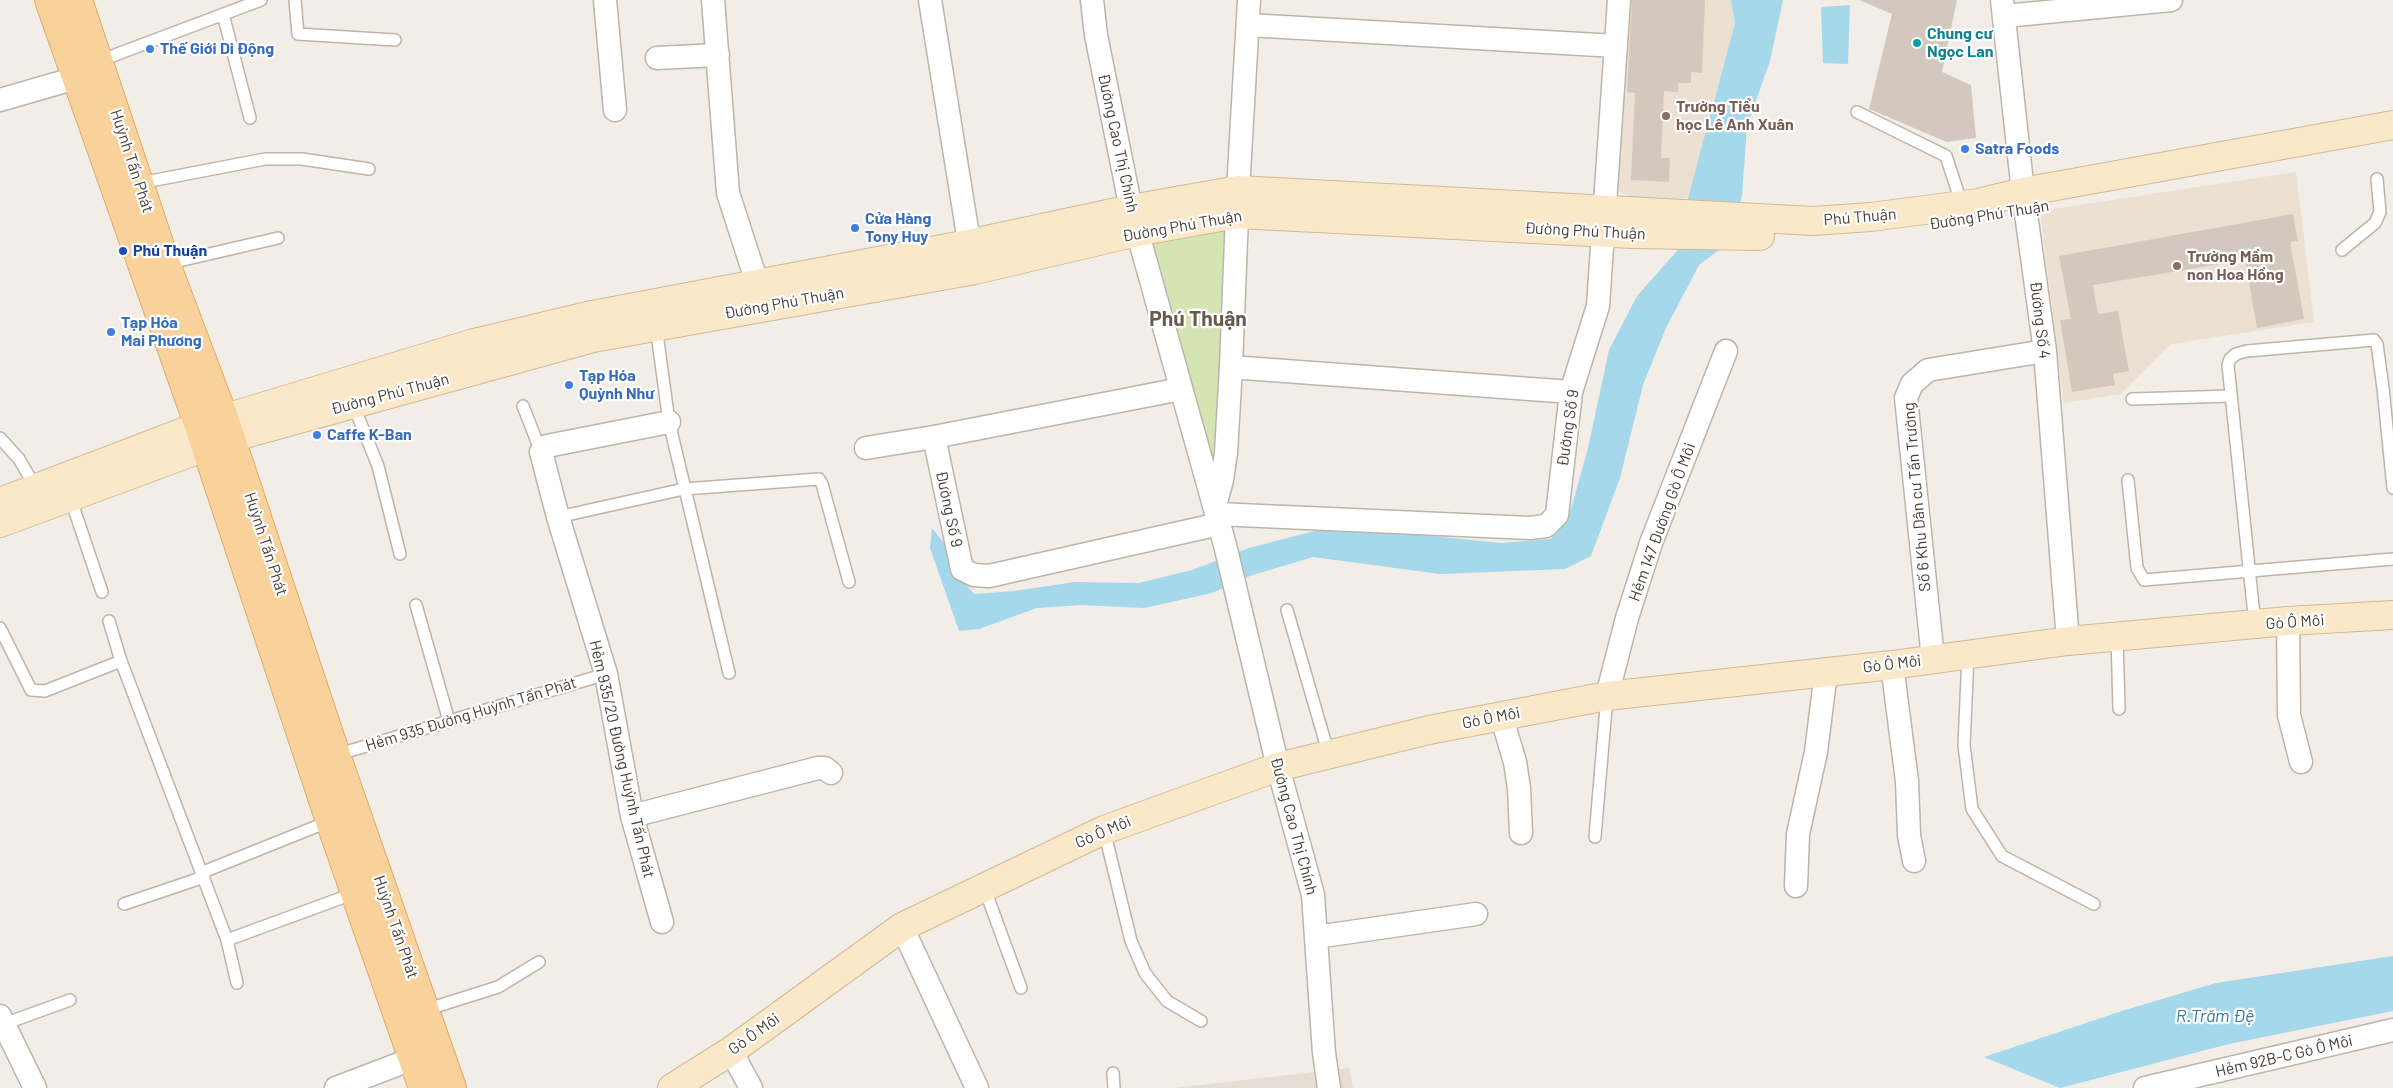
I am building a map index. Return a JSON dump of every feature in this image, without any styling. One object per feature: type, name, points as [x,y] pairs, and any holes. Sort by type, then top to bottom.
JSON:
[{"type":"main road","name":"Huỳnh Tấn Phát","points":[[49,0],[76,78],[215,432],[336,755],[452,1088]]},
{"type":"main road","name":"Huỳnh Tấn Phát","points":[[78,0],[166,264],[330,821],[423,1088]]},
{"type":"main road","points":[[76,78],[99,61]]},
{"type":"street","points":[[605,0],[615,110]]},
{"type":"street","points":[[714,0],[728,193],[761,295]]},
{"type":"street","points":[[930,0],[968,244],[975,270]]},
{"type":"street","name":"Đường Cao Thị Chính","points":[[1092,0],[1096,35],[1134,221],[1219,522],[1278,768],[1313,895],[1324,1052],[1329,1088]]},
{"type":"street","points":[[1219,522],[1232,367],[1238,202],[1249,0]]},
{"type":"street","name":"Đường Số 9","points":[[934,437],[962,569],[974,575],[989,576],[1219,522],[1530,528],[1546,526],[1557,514],[1571,392],[1598,306],[1619,0]]},
{"type":"street","points":[[2004,8],[2171,0]]},
{"type":"street","name":"Đường Số 4","points":[[2004,8],[2024,200],[2045,351],[2068,641]]},
{"type":"street","points":[[1248,25],[1616,46]]},
{"type":"street","points":[[657,58],[718,55]]},
{"type":"street","points":[[0,100],[76,78]]},
{"type":"street","name":"Đường Phú Thuận","points":[[0,523],[69,496],[215,432],[353,404],[593,338],[656,326],[761,295],[968,244],[1134,221],[1238,202],[1605,221],[1878,232],[2024,200],[2393,125]]},
{"type":"street","name":"Đường Phú Thuận","points":[[2024,200],[2198,179],[2393,141]]},
{"type":"street","name":"Phú Thuận","points":[[1755,228],[2024,200]]},
{"type":"street","name":"Đường Phú Thuận","points":[[0,502],[36,488],[215,432],[474,343],[587,316],[975,270],[1134,221]]},
{"type":"street","name":"Hẻm 147 Đường Gò Ô Môi","points":[[1607,696],[1627,618],[1651,543],[1726,351]]},
{"type":"street","name":"Số 6 Khu Dân cư Tấn Trường","points":[[1933,659],[1906,398],[1912,384],[1928,370],[2045,351]]},
{"type":"street","points":[[1232,367],[1571,392]]},
{"type":"street","points":[[866,448],[1181,390]]},
{"type":"street","points":[[541,452],[547,446],[669,422]]},
{"type":"street","name":"Hẻm 935/20 Đường Huỳnh Tấn Phát","points":[[541,452],[558,517],[606,674],[632,816],[662,922]]},
{"type":"street","name":"Gò Ô Môi","points":[[672,1088],[731,1051],[902,927],[1104,830],[1278,768],[1501,715],[1607,696],[1892,665],[2068,641],[2288,621],[2393,616]]},
{"type":"street","points":[[2288,621],[2289,715],[2301,762]]},
{"type":"street","points":[[1892,665],[1907,781],[1909,835],[1914,861]]},
{"type":"street","points":[[1796,886],[1798,834],[1816,752],[1826,672]]},
{"type":"street","points":[[1501,715],[1518,779],[1520,833]]},
{"type":"street","points":[[632,816],[818,768],[825,768],[830,773]]},
{"type":"street","points":[[1316,937],[1476,914]]},
{"type":"street","points":[[902,927],[970,1086]]},
{"type":"street","points":[[2,1020],[35,1088]]},
{"type":"street","name":"Hẻm 92B-C Gò Ô Môi","points":[[2145,1088],[2393,1030]]},
{"type":"street","points":[[731,1051],[751,1088]]},
{"type":"street","points":[[336,1088],[412,1059]]},
{"type":"lane","points":[[99,61],[261,0]]},
{"type":"lane","points":[[295,0],[298,34],[395,40]]},
{"type":"lane","points":[[223,14],[250,118]]},
{"type":"lane","points":[[1857,112],[1946,156],[1962,205]]},
{"type":"lane","points":[[140,183],[265,159],[302,159],[369,169]]},
{"type":"lane","points":[[2342,250],[2375,222],[2380,212],[2376,179]]},
{"type":"lane","points":[[166,264],[278,238]]},
{"type":"lane","points":[[656,326],[669,422],[729,673]]},
{"type":"lane","points":[[2255,625],[2228,365],[2230,359],[2236,354],[2247,351],[2374,340],[2377,344],[2383,388],[2393,488]]},
{"type":"lane","points":[[2132,398],[2231,396]]},
{"type":"lane","points":[[353,404],[378,466],[400,554]]},
{"type":"lane","points":[[523,406],[541,452]]},
{"type":"lane","points":[[0,438],[19,459],[36,488]]},
{"type":"lane","points":[[558,517],[684,489],[819,479],[849,582]]},
{"type":"lane","points":[[2128,480],[2137,568],[2144,580],[2393,559]]},
{"type":"lane","points":[[69,496],[102,592]]},
{"type":"lane","points":[[416,605],[449,721]]},
{"type":"lane","points":[[1287,610],[1329,755]]},
{"type":"lane","points":[[109,621],[121,660],[204,874],[227,940],[237,982]]},
{"type":"lane","points":[[0,628],[31,690],[45,691],[121,660]]},
{"type":"lane","points":[[2116,637],[2119,709]]},
{"type":"lane","points":[[1968,655],[1964,745],[1972,809],[2002,856],[2094,904]]},
{"type":"lane","name":"Hẻm 935 Đường Huỳnh Tấn Phát","points":[[336,755],[606,674]]},
{"type":"lane","points":[[1595,836],[1607,696]]},
{"type":"lane","points":[[124,904],[204,874],[330,821]]},
{"type":"lane","points":[[1104,830],[1131,941],[1145,972],[1168,1001],[1202,1021]]},
{"type":"lane","points":[[984,886],[1021,988]]},
{"type":"lane","points":[[227,940],[355,893]]},
{"type":"lane","points":[[425,1010],[498,987],[539,962]]},
{"type":"lane","points":[[2,1020],[70,1000]]},
{"type":"lane","points":[[1113,1073],[1114,1088]]},
{"type":"shaded area","name":"Trường Tiểu học Lê Anh Xuân","points":[[1629,0],[1731,0],[1735,23],[1688,198],[1657,201],[1631,197],[1621,193],[1616,188]]},
{"type":"shaded area","name":"Trường Mầm non Hoa Hồng","points":[[2296,172],[2314,322],[2171,344],[2121,394],[2064,403],[2040,211]]},
{"type":"shaded area","points":[[1349,1068],[1353,1088],[1174,1088]]},
{"type":"green space","points":[[1218,219],[1230,235],[1217,456],[1211,459],[1150,237]]},
{"type":"water","points":[[1731,0],[1783,0],[1770,61],[1747,126],[1742,196],[1728,243],[1699,265],[1666,328],[1643,385],[1620,478],[1591,556],[1565,569],[1440,574],[1313,557],[1250,576],[1212,593],[1144,608],[1082,605],[1037,608],[979,629],[959,631],[930,548],[932,528],[946,545],[958,575],[974,594],[1014,591],[1075,582],[1139,583],[1192,570],[1249,548],[1322,529],[1413,534],[1501,543],[1551,539],[1571,509],[1588,448],[1609,350],[1637,296],[1684,243],[1688,198],[1735,23]]},
{"type":"water","points":[[1850,5],[1848,64],[1823,63],[1821,7]]},
{"type":"water","name":"R.Trăm Đệ","points":[[2393,956],[2393,1011],[2229,1044],[2060,1088],[1984,1057],[2125,1010],[2216,983]]},
{"type":"building","points":[[1632,0],[1705,0],[1702,73],[1691,72],[1691,83],[1678,83],[1678,92],[1664,91],[1661,158],[1670,158],[1669,182],[1631,180],[1635,93],[1627,92]]},
{"type":"building","name":"Chung cư Ngọc Lan","points":[[1859,0],[1957,0],[1942,72],[1971,85],[1976,138],[1947,142],[1869,109],[1892,14]]},
{"type":"building","points":[[2293,214],[2298,241],[2290,242],[2304,319],[2257,328],[2245,260],[2093,285],[2098,314],[2118,311],[2129,371],[2113,374],[2115,385],[2072,392],[2060,320],[2071,319],[2059,256]]},
{"type":"place","name":"Chung cư Ngọc Lan","points":[[1917,43]]},
{"type":"place","name":"Thế Giới Di Động","points":[[150,49]]},
{"type":"place","name":"Trường Tiểu học Lê Anh Xuân","points":[[1666,116]]},
{"type":"place","name":"Satra Foods","points":[[1965,149]]},
{"type":"place","name":"Cửa Hàng Tony Huy","points":[[855,228]]},
{"type":"place","name":"Phú Thuận","points":[[123,251]]},
{"type":"place","name":"Trường Mầm non Hoa Hồng","points":[[2177,266]]},
{"type":"place","name":"Tạp Hóa Mai Phương","points":[[111,332]]},
{"type":"place","name":"Tạp Hóa Quỳnh Như","points":[[569,385]]},
{"type":"place","name":"Caffe K-Ban","points":[[317,435]]},
{"type":"district","name":"Phú Thuận","points":[[1198,319]]}]
